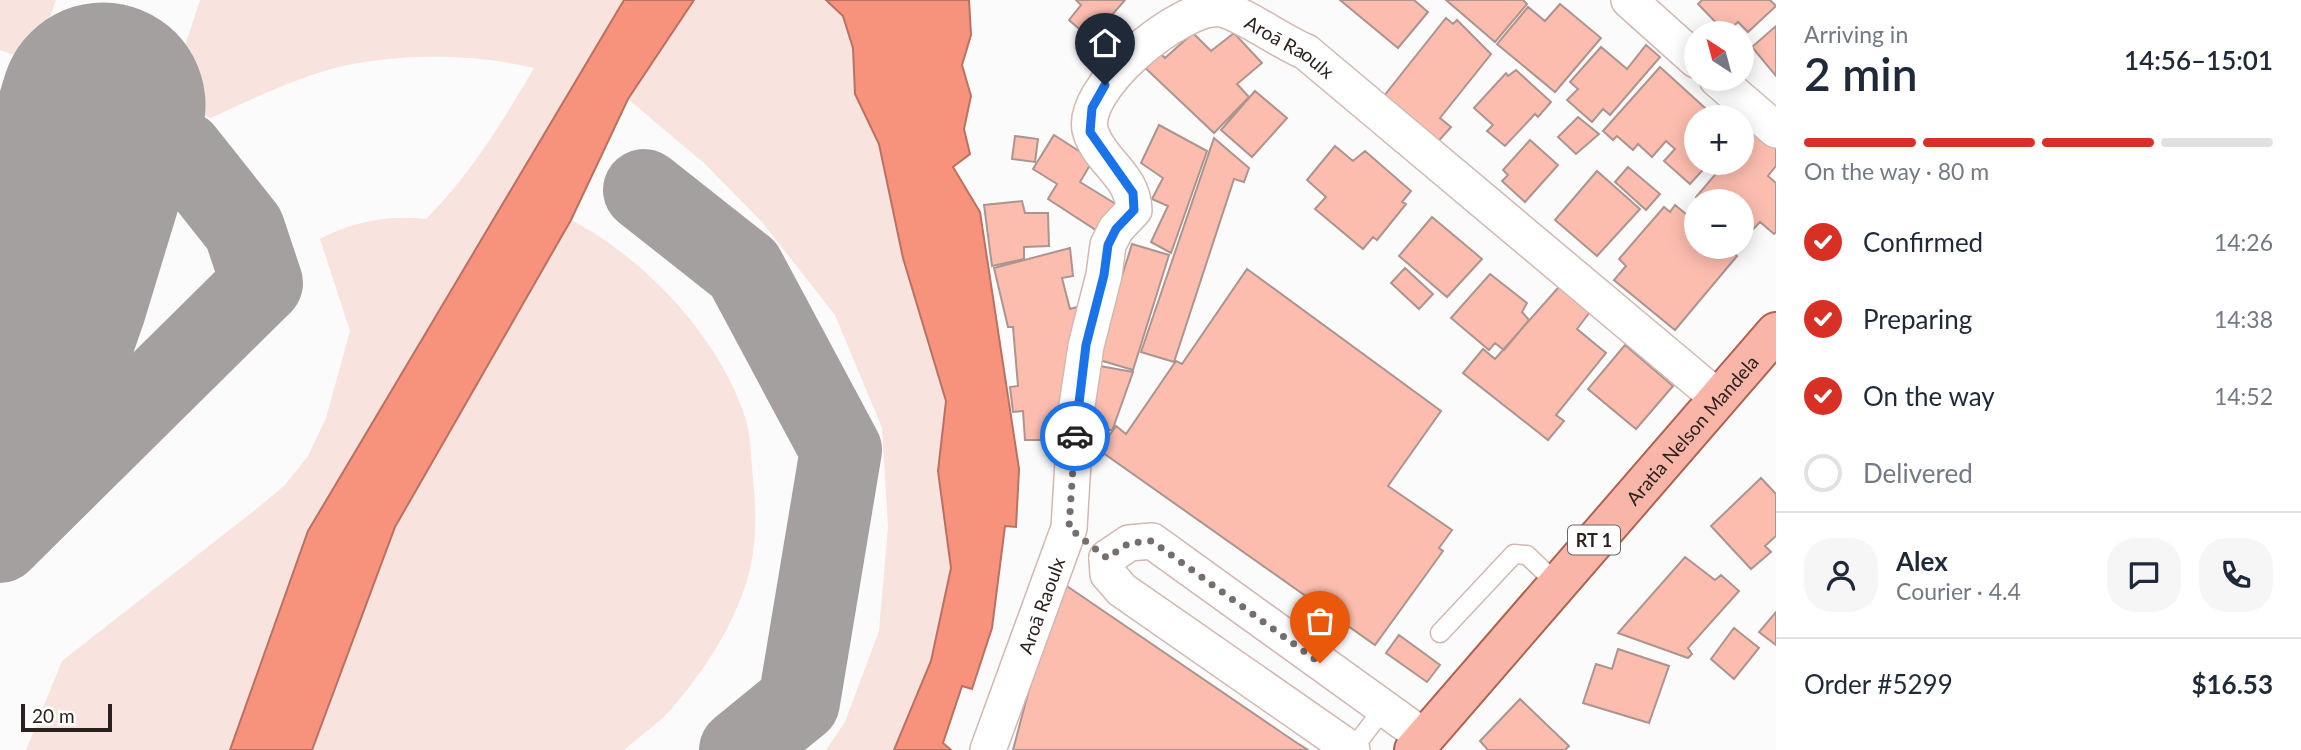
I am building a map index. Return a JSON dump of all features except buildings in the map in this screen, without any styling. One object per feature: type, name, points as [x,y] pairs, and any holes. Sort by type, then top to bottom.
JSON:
[{"type":"main road","name":"Aratia Nelson Mandela","points":[[1419,743],[1717,397],[1772,345]]},
{"type":"street","points":[[1629,0],[1684,49]]},
{"type":"street","points":[[1657,0],[1684,23]]},
{"type":"street","name":"Aroā Raoulx","points":[[988,750],[1069,528],[1076,412],[1086,345],[1104,275],[1108,245],[1116,229],[1134,210],[1133,193],[1090,132],[1092,108],[1105,85],[1130,56],[1200,9],[1222,9],[1282,43],[1306,52],[1717,397]]},
{"type":"street","points":[[1754,86],[1776,107]]},
{"type":"street","points":[[1731,91],[1776,130]]},
{"type":"street","points":[[1069,528],[1107,558],[1108,574],[1122,590],[1352,750]]},
{"type":"street","points":[[1107,558],[1129,543],[1152,541],[1383,709],[1419,743]]},
{"type":"lane","points":[[1440,633],[1514,554],[1527,555],[1556,583]]},
{"type":"lane","points":[[1352,750],[1383,709]]},
{"type":"shaded area","points":[[0,0],[56,0],[34,62],[0,50]]},
{"type":"shaded area","points":[[200,0],[624,0],[308,531],[230,750],[26,750],[62,661],[260,506],[285,485],[308,456],[326,418],[350,331],[320,239],[372,221],[426,219],[471,166],[534,68],[459,58],[380,60],[331,69],[300,79],[211,118],[167,101]]},
{"type":"shaded area","points":[[624,0],[694,0],[628,99],[571,220],[395,527],[312,750],[230,750],[308,531]]},
{"type":"shaded area","points":[[694,0],[826,0],[843,16],[853,48],[855,94],[879,144],[903,258],[946,401],[938,471],[951,568],[931,661],[894,750],[826,750],[845,722],[879,631],[888,527],[882,428],[835,315],[762,222],[705,164],[628,99]]},
{"type":"shaded area","points":[[826,0],[969,0],[971,35],[962,65],[971,96],[964,129],[970,154],[953,167],[980,212],[1019,469],[1016,527],[1005,526],[992,628],[972,689],[962,686],[943,743],[951,750],[894,750],[931,661],[951,568],[938,471],[946,401],[903,258],[879,144],[855,94],[853,48],[843,16]]},
{"type":"shaded area","points":[[571,220],[626,256],[677,304],[719,360],[746,420],[754,489],[754,547],[745,588],[729,625],[697,677],[672,708],[624,750],[312,750],[395,527]]},
{"type":"taxiway","points":[[0,164],[49,133],[129,127],[183,152],[244,229],[262,283],[0,542]]},
{"type":"taxiway","points":[[644,190],[744,269],[841,450],[799,702],[740,750]]},
{"type":"runway","points":[[0,424],[46,292],[103,105]]},
{"type":"way so far","points":[[1075,436],[1069,528],[1107,558],[1129,543],[1152,541],[1320,663]]},
{"type":"route","points":[[1075,436],[1086,345],[1104,275],[1108,245],[1116,229],[1134,210],[1133,193],[1090,132],[1092,108],[1105,85]]}]
